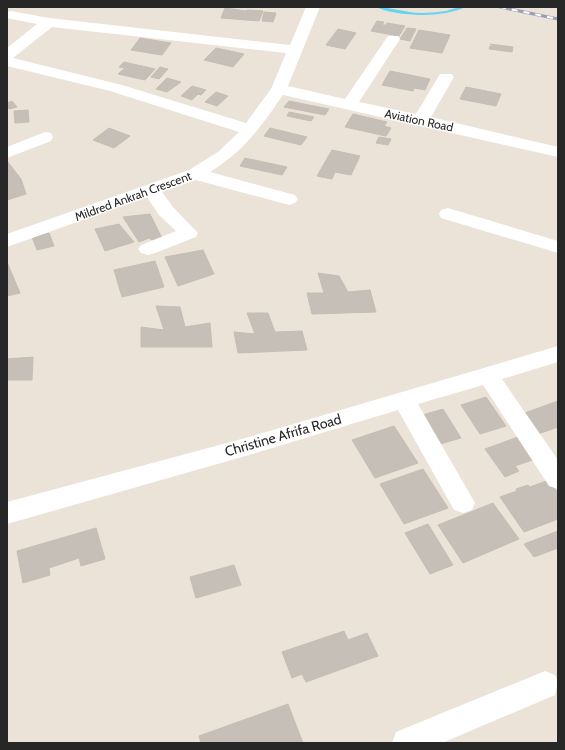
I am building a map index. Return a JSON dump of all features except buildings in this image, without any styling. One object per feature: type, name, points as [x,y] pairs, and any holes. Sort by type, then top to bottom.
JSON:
[{"type":"street","points":[[7,55],[42,21],[50,7]]},
{"type":"street","name":"Mildred Ankrah Crescent","points":[[7,241],[152,191],[195,174],[224,156],[250,130],[279,89],[313,7]]},
{"type":"street","points":[[11,15],[42,21],[296,50]]},
{"type":"street","points":[[349,104],[393,39]]},
{"type":"street","points":[[7,61],[116,88],[250,130]]},
{"type":"street","points":[[421,120],[446,77]]},
{"type":"street","name":"Aviation Road","points":[[279,89],[558,152]]},
{"type":"street","points":[[7,153],[45,137]]},
{"type":"street","points":[[195,174],[289,199]]},
{"type":"street","points":[[148,249],[189,233],[166,211],[152,191]]},
{"type":"street","points":[[448,214],[558,247]]},
{"type":"street","name":"Christine Afrifa Road","points":[[7,513],[249,446],[558,354]]},
{"type":"street","points":[[488,375],[558,479]]},
{"type":"street","points":[[403,399],[463,503]]},
{"type":"street","points":[[407,743],[545,685]]},
{"type":"waterway","points":[[378,7],[400,12],[420,14],[441,13],[463,7]]},
{"type":"railway","points":[[500,7],[558,19]]}]
